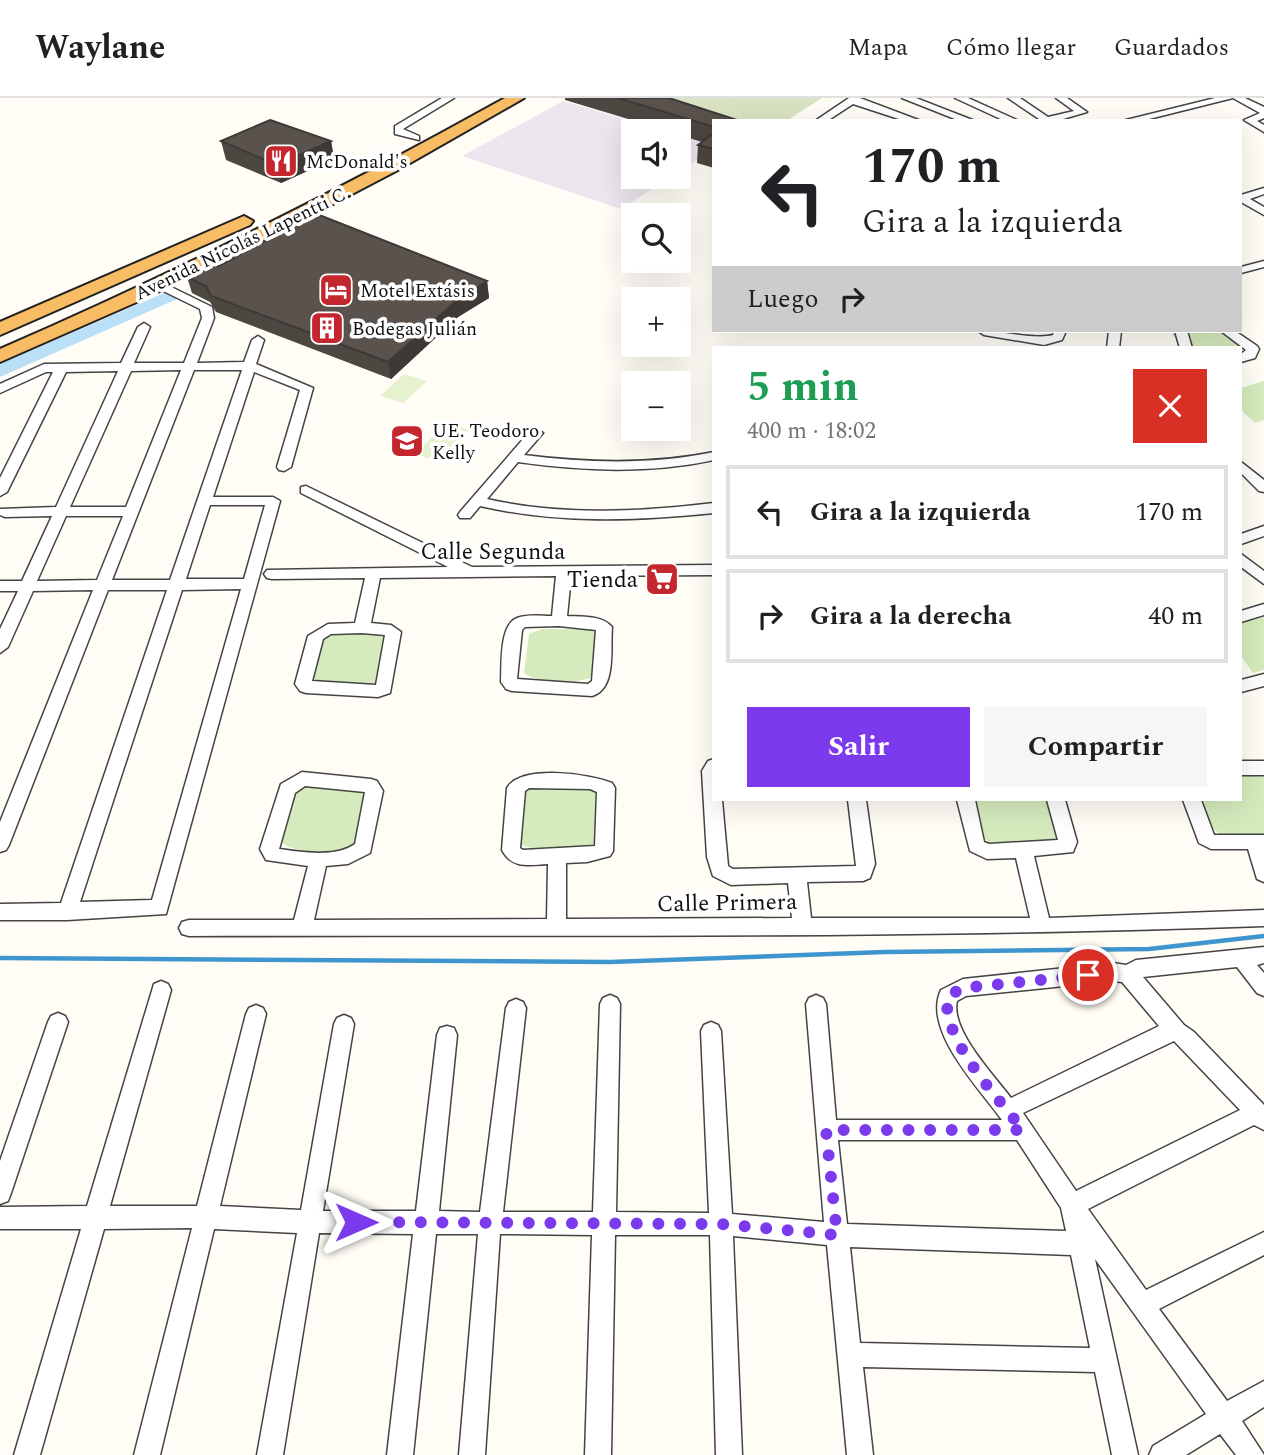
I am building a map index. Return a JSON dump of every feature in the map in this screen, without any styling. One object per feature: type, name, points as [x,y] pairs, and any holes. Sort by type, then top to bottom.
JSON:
[{"type":"highway","name":"Avenida Nicolás Lapentti C.","points":[[293,199],[415,138],[487,98]]},
{"type":"highway","name":"Avenida Nicolás Lapentti C.","points":[[0,356],[157,284],[345,191],[516,98]]},
{"type":"highway","name":"Avenida Nicolás Lapentti C.","points":[[0,329],[256,215]]},
{"type":"street","points":[[415,138],[398,132],[397,128],[449,98]]},
{"type":"street","points":[[960,98],[1009,119]]},
{"type":"street","points":[[1013,98],[1043,119]]},
{"type":"street","points":[[1049,119],[1082,113],[1061,98]]},
{"type":"street","points":[[1135,119],[1228,98]]},
{"type":"street","points":[[1238,98],[1264,113]]},
{"type":"street","points":[[826,119],[853,99],[910,119]]},
{"type":"street","points":[[921,100],[965,119]]},
{"type":"street","points":[[1159,102],[1173,110]]},
{"type":"street","points":[[1264,113],[1249,120],[1264,130]]},
{"type":"street","points":[[1242,198],[1264,191]]},
{"type":"street","points":[[1242,199],[1264,212]]},
{"type":"street","points":[[1242,270],[1262,267]]},
{"type":"street","points":[[0,845],[209,312],[206,307],[157,284]]},
{"type":"street","points":[[0,647],[144,327]]},
{"type":"street","points":[[998,333],[1044,341],[1058,337],[1059,333]]},
{"type":"street","points":[[1230,333],[1253,349],[1251,355],[1242,358]]},
{"type":"street","points":[[66,912],[258,340]]},
{"type":"street","points":[[0,389],[44,368],[250,366],[307,388],[284,467]]},
{"type":"street","points":[[0,492],[62,367]]},
{"type":"street","points":[[465,515],[537,433]]},
{"type":"street","points":[[516,458],[553,463],[628,466],[669,464],[712,456]]},
{"type":"street","points":[[1242,467],[1264,488]]},
{"type":"street","points":[[306,490],[472,574]]},
{"type":"street","points":[[0,912],[159,908],[273,501],[205,501]]},
{"type":"street","points":[[477,501],[498,507],[551,512],[636,515],[712,508]]},
{"type":"street","points":[[2,509],[132,511]]},
{"type":"street","points":[[1242,539],[1264,531]]},
{"type":"street","points":[[1242,560],[1264,579]]},
{"type":"street","name":"Calle Segunda","points":[[272,574],[712,570]]},
{"type":"street","points":[[559,621],[564,573]]},
{"type":"street","points":[[362,628],[373,574]]},
{"type":"street","points":[[0,586],[249,584]]},
{"type":"street","points":[[1242,617],[1264,609]]},
{"type":"street","points":[[559,621],[594,623],[604,627],[600,683],[592,690],[512,685],[509,681],[514,628],[521,622],[559,621]]},
{"type":"street","points":[[362,628],[393,632],[384,689],[378,691],[306,687],[303,684],[316,636],[328,629],[362,628]]},
{"type":"street","points":[[1242,686],[1264,680]]},
{"type":"street","points":[[1242,768],[1264,768]]},
{"type":"street","points":[[712,769],[712,788]]},
{"type":"street","points":[[302,779],[371,786],[374,791],[365,848],[351,858],[319,858],[281,857],[273,855],[269,849],[287,789],[302,779]]},
{"type":"street","points":[[525,781],[600,783],[606,788],[604,851],[557,858],[514,856],[511,850],[516,788],[525,781]]},
{"type":"street","points":[[713,801],[716,857],[720,871],[731,877],[863,873],[866,864],[857,801]]},
{"type":"street","points":[[966,801],[976,846],[987,852],[1067,847],[1068,842],[1056,801]]},
{"type":"street","points":[[1192,801],[1205,838],[1211,842],[1259,842],[1264,874]]},
{"type":"street","points":[[1024,851],[1041,926]]},
{"type":"street","points":[[302,928],[319,858]]},
{"type":"street","points":[[556,928],[557,858]]},
{"type":"street","points":[[797,875],[802,926]]},
{"type":"street","name":"Calle Primera","points":[[190,928],[1041,926],[1264,918]]},
{"type":"street","points":[[1125,1455],[1104,1360],[1089,1244],[1072,1205],[1023,1130],[951,1031],[945,1009],[948,996],[963,988],[1112,972],[1128,974],[1136,969],[1187,962],[1255,957]]},
{"type":"street","points":[[1255,957],[1247,968],[1264,987]]},
{"type":"street","points":[[1072,1205],[1260,1116],[1187,1039],[1177,1032],[1128,974]]},
{"type":"street","points":[[27,1455],[161,990]]},
{"type":"street","points":[[597,1455],[606,1221],[610,1004]]},
{"type":"street","points":[[816,1004],[826,1130],[860,1455]]},
{"type":"street","points":[[472,1455],[489,1222],[516,1008]]},
{"type":"street","points":[[147,1455],[256,1014]]},
{"type":"street","points":[[0,1193],[58,1022]]},
{"type":"street","points":[[270,1455],[344,1024]]},
{"type":"street","points":[[711,1031],[729,1455]]},
{"type":"street","points":[[1008,1110],[1167,1033],[1177,1032]]},
{"type":"street","points":[[400,1455],[447,1035]]},
{"type":"street","points":[[826,1130],[1023,1130]]},
{"type":"street","points":[[0,1218],[206,1217],[310,1222],[606,1221],[721,1224],[837,1235],[1089,1244],[1144,1304],[1251,1455]]},
{"type":"street","points":[[1144,1304],[1264,1243]]},
{"type":"street","points":[[849,1355],[1104,1360]]},
{"type":"street","points":[[1162,1455],[1264,1393]]},
{"type":"shaded area","points":[[563,101],[625,119],[621,119],[621,189],[652,189],[630,203],[621,203],[621,209],[462,156]]},
{"type":"shaded area","points":[[691,139],[712,145],[712,150],[691,164]]},
{"type":"green space","points":[[615,98],[822,98],[789,119],[712,121]]},
{"type":"green space","points":[[1227,333],[1241,343],[1241,346],[1186,346],[1172,335]]},
{"type":"green space","points":[[404,374],[427,381],[403,403],[380,396]]},
{"type":"green space","points":[[1264,381],[1264,420],[1255,423],[1242,411],[1242,388]]},
{"type":"green space","points":[[449,423],[469,430],[435,461],[414,453]]},
{"type":"green space","points":[[1264,617],[1264,670],[1253,673],[1242,657],[1242,623]]},
{"type":"green space","points":[[542,629],[583,629],[595,632],[598,637],[595,675],[581,680],[560,682],[539,679],[524,673],[529,634]]},
{"type":"green space","points":[[377,632],[388,636],[377,683],[324,684],[311,677],[318,643],[328,634]]},
{"type":"green space","points":[[1242,773],[1264,777],[1264,837],[1221,834],[1209,824],[1198,801],[1242,801]]},
{"type":"green space","points":[[309,786],[367,790],[363,840],[354,848],[335,853],[314,852],[281,842],[294,792]]},
{"type":"green space","points":[[528,787],[595,789],[598,796],[595,843],[580,849],[558,851],[520,844],[518,798]]},
{"type":"green space","points":[[971,801],[1052,801],[1062,835],[1061,840],[992,844],[981,837]]},
{"type":"building","points":[[618,98],[669,98],[734,119],[712,119],[712,126]]},
{"type":"building","points":[[270,120],[331,141],[277,165],[221,141]]},
{"type":"building","points":[[712,134],[712,148],[698,145]]},
{"type":"building","points":[[309,211],[487,281],[456,301],[388,362],[211,296],[206,286],[187,277],[214,265],[219,266],[285,230],[279,228]]},
{"type":"waterway","points":[[0,371],[171,295]]},
{"type":"waterway","points":[[0,958],[610,962],[885,952],[1149,949],[1264,936]]},
{"type":"place","name":"McDonald's","points":[[281,161]]},
{"type":"place","name":"Motel Extásis","points":[[336,290]]},
{"type":"place","name":"Bodegas Julián","points":[[327,328]]},
{"type":"place","name":"UE. Teodoro Kelly","points":[[407,441]]},
{"type":"place","name":"Tienda","points":[[662,579]]},
{"type":"route","points":[[356,1222],[606,1221],[721,1224],[837,1235],[826,1130],[1023,1130],[951,1031],[945,1009],[948,996],[963,988],[1088,975]]}]
